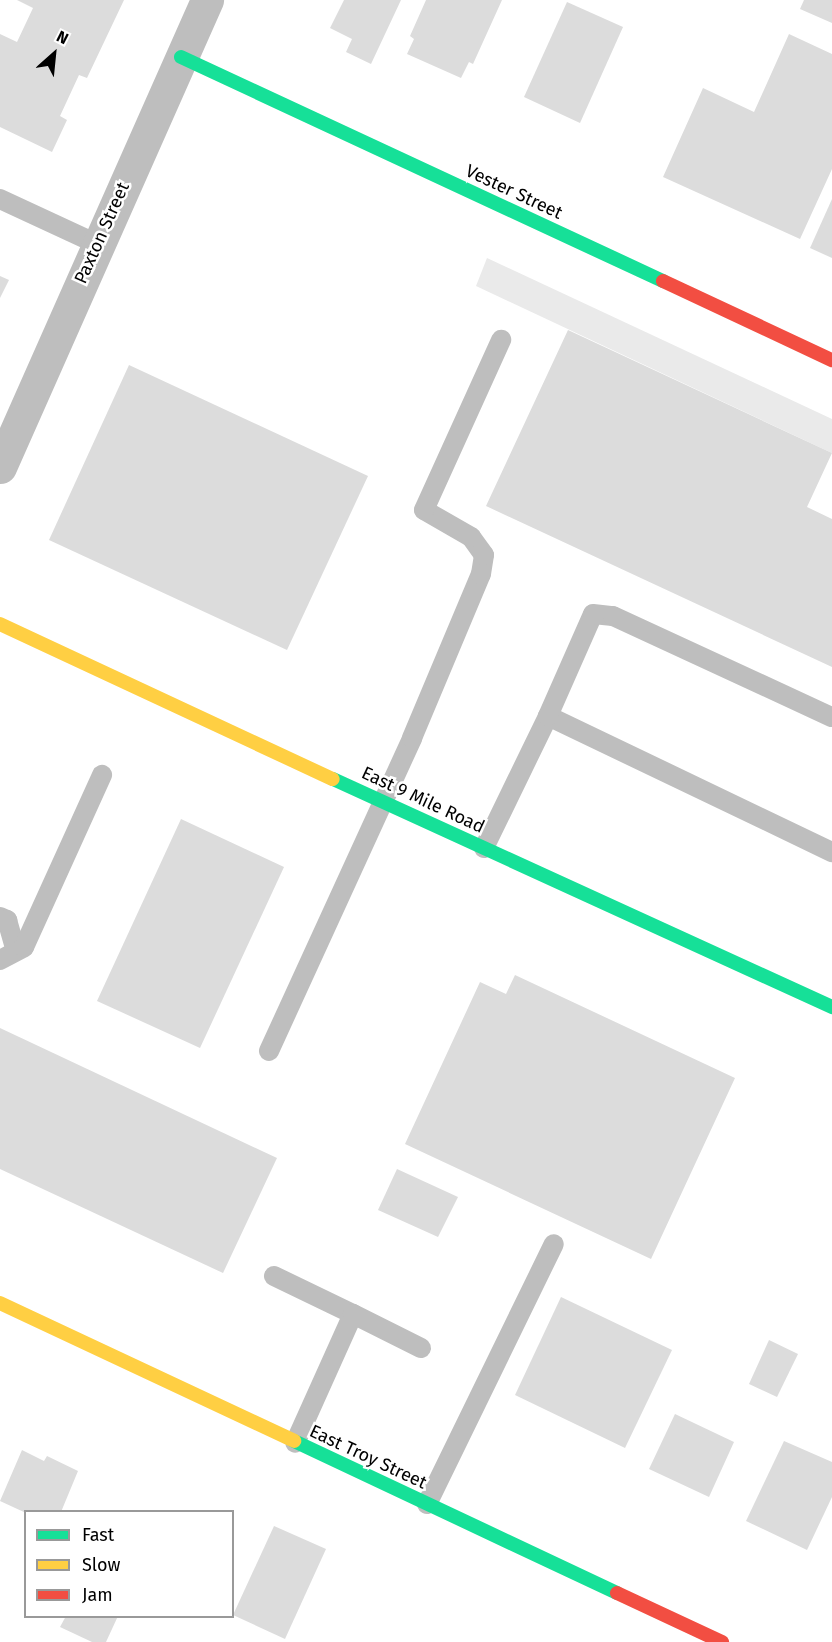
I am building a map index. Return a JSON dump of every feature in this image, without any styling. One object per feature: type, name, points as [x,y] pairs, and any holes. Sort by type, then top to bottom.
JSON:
[{"type":"street","name":"Paxton Street","points":[[0,467],[207,0]]},
{"type":"street","name":"Vester Street","points":[[181,57],[832,360]]},
{"type":"street","name":"East 9 Mile Road","points":[[0,624],[832,1007]]},
{"type":"street","name":"East Troy Street","points":[[0,1303],[722,1642]]},
{"type":"lane","points":[[0,199],[97,244]]},
{"type":"lane","points":[[269,1051],[412,738],[481,574],[484,555],[471,537],[424,510],[501,340]]},
{"type":"lane","points":[[484,848],[548,716],[593,614],[614,616],[832,717]]},
{"type":"lane","points":[[548,716],[832,852]]},
{"type":"lane","points":[[0,917],[7,920],[8,955],[24,947],[102,775]]},
{"type":"lane","points":[[427,1504],[554,1244]]},
{"type":"lane","points":[[274,1276],[420,1348]]},
{"type":"lane","points":[[295,1443],[352,1314]]},
{"type":"shaded area","points":[[487,258],[832,419],[832,453],[476,286]]},
{"type":"building","points":[[17,0],[124,0],[87,78],[79,75],[60,116],[67,120],[52,152],[0,127],[0,34],[17,42],[33,8]]},
{"type":"building","points":[[344,0],[401,0],[371,64],[346,52],[352,39],[330,28]]},
{"type":"building","points":[[426,0],[502,0],[473,64],[469,62],[461,78],[407,54],[414,39],[410,36]]},
{"type":"building","points":[[804,0],[832,0],[832,23],[800,9]]},
{"type":"building","points":[[567,2],[623,27],[580,123],[524,97]]},
{"type":"building","points":[[789,34],[832,54],[832,169],[800,239],[663,177],[703,88],[754,112]]},
{"type":"building","points":[[832,199],[832,258],[810,248]]},
{"type":"building","points":[[0,276],[9,280],[0,298]]},
{"type":"building","points":[[568,330],[832,453],[807,507],[832,519],[832,667],[486,506]]},
{"type":"building","points":[[129,365],[368,476],[287,650],[49,540]]},
{"type":"building","points":[[181,819],[284,867],[200,1048],[97,1001]]},
{"type":"building","points":[[515,975],[735,1078],[651,1259],[405,1144],[480,982],[506,994]]},
{"type":"building","points":[[0,1028],[277,1158],[223,1273],[0,1169]]},
{"type":"building","points":[[397,1169],[458,1197],[438,1237],[378,1210]]},
{"type":"building","points":[[561,1297],[672,1350],[625,1448],[515,1395]]},
{"type":"building","points":[[769,1340],[798,1354],[777,1397],[749,1384]]},
{"type":"building","points":[[675,1414],[734,1442],[709,1497],[649,1469]]},
{"type":"building","points":[[784,1441],[832,1462],[832,1497],[807,1550],[746,1521]]},
{"type":"building","points":[[22,1450],[44,1461],[47,1456],[78,1471],[62,1510],[24,1510],[24,1512],[0,1501]]},
{"type":"building","points":[[274,1526],[326,1549],[285,1639],[234,1615]]},
{"type":"building","points":[[65,1618],[117,1618],[106,1642],[92,1642],[60,1627]]},
{"type":"traffic: fast","points":[[181,57],[663,281]]},
{"type":"traffic: fast","points":[[333,779],[832,1007]]},
{"type":"traffic: fast","points":[[294,1441],[617,1593]]},
{"type":"traffic: slow","points":[[0,624],[333,779]]},
{"type":"traffic: slow","points":[[0,1303],[294,1441]]},
{"type":"traffic: jam","points":[[663,281],[832,360]]},
{"type":"traffic: jam","points":[[617,1593],[722,1642]]}]
